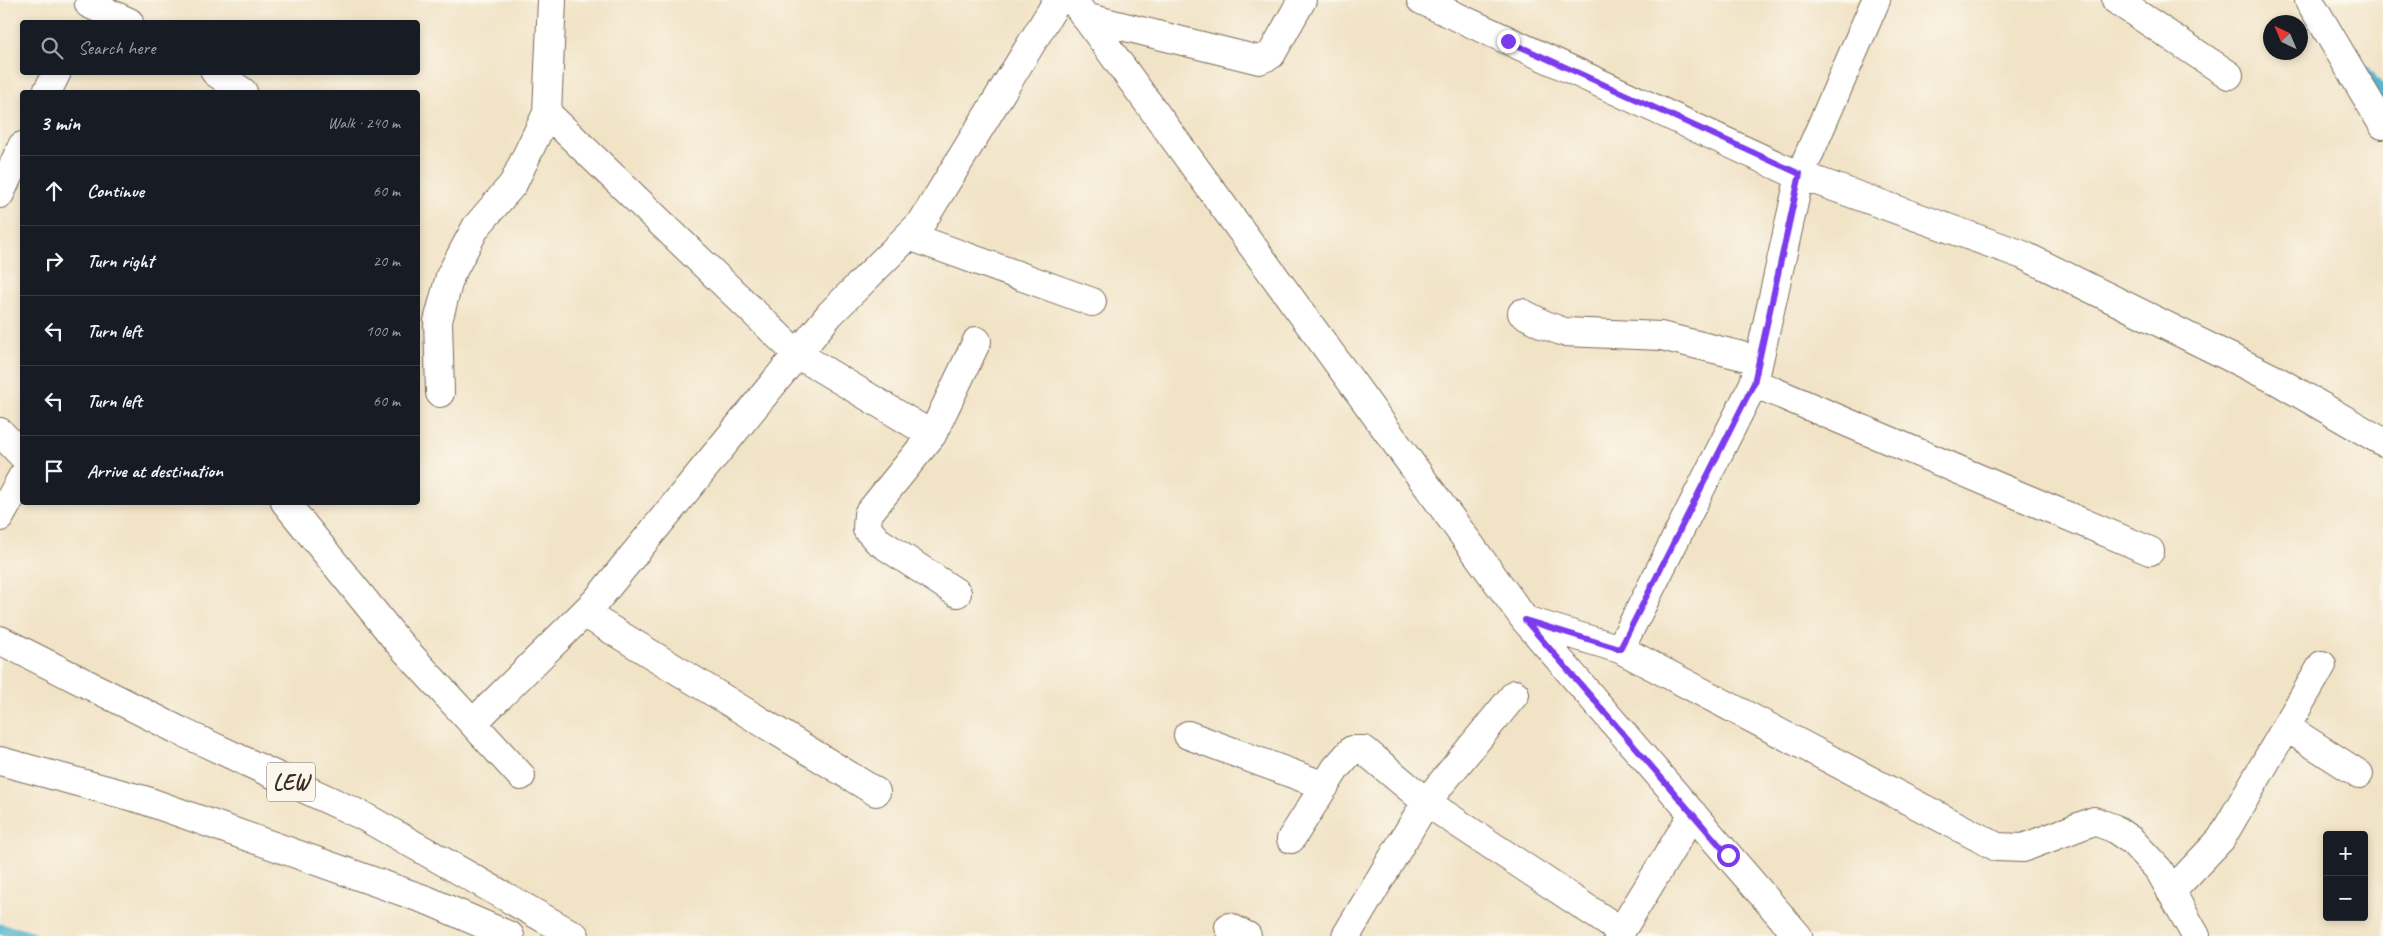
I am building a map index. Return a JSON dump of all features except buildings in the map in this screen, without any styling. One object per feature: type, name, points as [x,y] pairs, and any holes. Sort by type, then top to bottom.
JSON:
[{"type":"main road","points":[[440,394],[438,321],[450,276],[476,227],[513,184],[548,113],[552,0]]},
{"type":"main road","points":[[473,724],[596,601],[830,314],[922,222],[1058,0]]},
{"type":"main road","points":[[1079,9],[1259,60],[1271,55],[1302,0]]},
{"type":"main road","points":[[1421,0],[1800,174],[2023,255],[2278,382],[2383,442]]},
{"type":"main road","points":[[1620,649],[1757,371],[1800,174],[1876,0]]},
{"type":"main road","points":[[2116,0],[2229,75]]},
{"type":"main road","points":[[2309,0],[2383,125]]},
{"type":"main road","points":[[86,9],[122,20]]},
{"type":"main road","points":[[1079,9],[1525,620],[1798,936]]},
{"type":"main road","points":[[48,90],[56,75]]},
{"type":"main road","points":[[219,75],[240,90]]},
{"type":"main road","points":[[548,113],[797,354],[932,435]]},
{"type":"main road","points":[[0,194],[20,150]]},
{"type":"main road","points":[[909,236],[1092,302]]},
{"type":"main road","points":[[1522,312],[1544,325],[1564,332],[1661,336],[1757,371],[2150,552]]},
{"type":"main road","points":[[957,592],[878,541],[867,529],[868,514],[932,435],[977,340]]},
{"type":"main road","points":[[0,432],[20,453]]},
{"type":"main road","points":[[0,517],[20,481]]},
{"type":"main road","points":[[287,505],[398,642],[521,776]]},
{"type":"main road","points":[[584,613],[876,792]]},
{"type":"main road","points":[[1525,620],[1620,649],[1997,847],[2023,848],[2094,822],[2113,828],[2132,841],[2152,863],[2196,936]]},
{"type":"main road","name":"LEW","points":[[0,640],[182,732],[363,816],[575,936]]},
{"type":"main road","points":[[2171,892],[2221,839],[2322,665]]},
{"type":"main road","points":[[1346,936],[1426,802],[1515,694]]},
{"type":"main road","points":[[2286,727],[2359,774]]},
{"type":"main road","points":[[1188,735],[1325,786]]},
{"type":"main road","points":[[1290,840],[1336,768],[1352,750],[1364,750],[1426,802],[1620,934],[1692,814]]},
{"type":"main road","points":[[0,761],[144,800],[429,901],[510,936]]},
{"type":"waterway","points":[[2365,70],[2383,95]]},
{"type":"waterway","points":[[0,929],[30,936]]},
{"type":"route","points":[[1508,41],[1789,171],[1800,174],[1754,383],[1620,649],[1525,620],[1728,855]]}]
